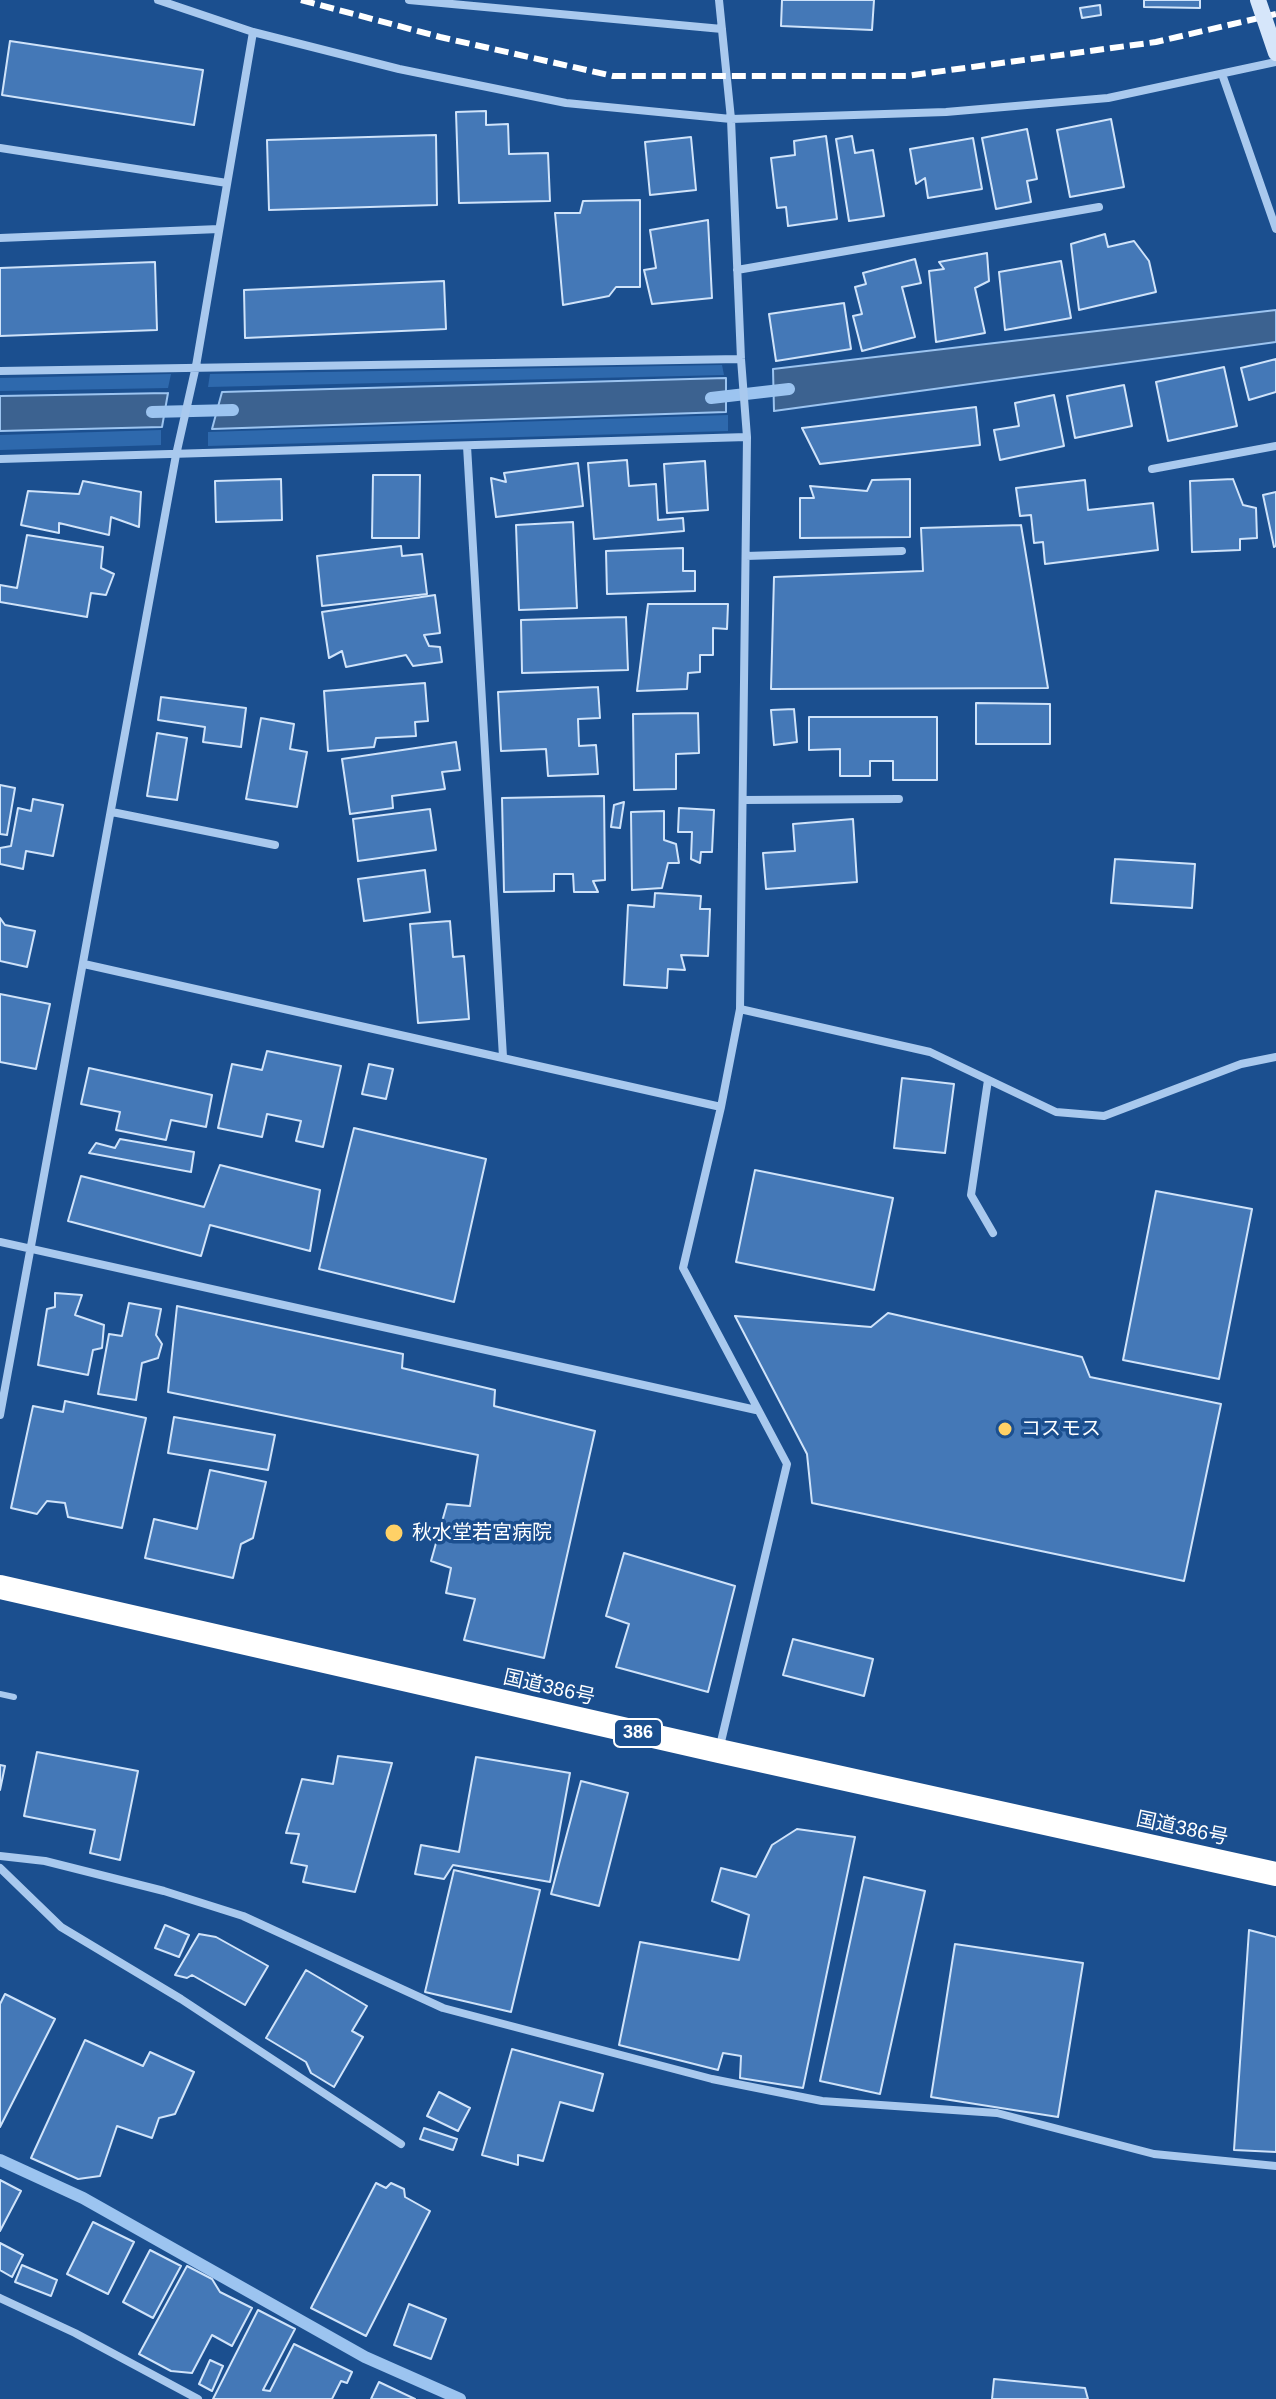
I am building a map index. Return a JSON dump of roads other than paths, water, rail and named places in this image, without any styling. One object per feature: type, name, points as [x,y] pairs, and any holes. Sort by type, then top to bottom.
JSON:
[{"type":"highway","name":"国道386号","points":[[0,1587],[1276,1874]]},
{"type":"street","points":[[158,0],[253,32],[399,69],[566,103],[731,119],[946,112],[1093,99],[1276,62]]},
{"type":"street","points":[[409,0],[722,29]]},
{"type":"street","points":[[719,0],[731,119],[747,437],[740,1009],[721,1107],[683,1268],[787,1464],[719,1751]]},
{"type":"street","points":[[1258,0],[1276,53]]},
{"type":"street","points":[[0,1415],[176,455],[196,366],[253,32]]},
{"type":"street","points":[[1222,74],[1276,229]]},
{"type":"street","points":[[0,148],[227,183]]},
{"type":"street","points":[[737,270],[1099,207]]},
{"type":"street","points":[[0,238],[219,229]]},
{"type":"street","points":[[0,371],[741,359]]},
{"type":"street","points":[[0,459],[747,437]]},
{"type":"street","points":[[467,446],[503,1057]]},
{"type":"street","points":[[1152,469],[1276,446]]},
{"type":"street","points":[[746,556],[902,551]]},
{"type":"street","points":[[743,800],[899,799]]},
{"type":"street","points":[[112,812],[275,845]]},
{"type":"street","points":[[84,964],[721,1107]]},
{"type":"street","points":[[740,1009],[930,1052],[1056,1112],[1104,1116],[1241,1064],[1276,1057]]},
{"type":"street","points":[[988,1080],[971,1195],[993,1233]]},
{"type":"street","points":[[0,1242],[756,1410]]},
{"type":"street","points":[[0,1856],[45,1861],[164,1891],[243,1916],[443,2008],[712,2079],[822,2101],[997,2113],[1154,2154],[1276,2166]]},
{"type":"street","points":[[0,1868],[61,1927],[181,1999],[401,2144]]},
{"type":"street","points":[[0,2298],[75,2333],[198,2399]]},
{"type":"lane","points":[[0,1694],[14,1697]]},
{"type":"waterway","points":[[711,398],[789,389]]},
{"type":"waterway","points":[[152,412],[233,410]]},
{"type":"waterway","points":[[0,2160],[83,2198],[365,2357],[460,2399]]},
{"type":"railway","points":[[301,0],[440,37],[613,76],[906,76],[1156,42],[1276,14]]},
{"type":"place","name":"コスモス","points":[[1005,1429]]},
{"type":"place","name":"秋水堂若宮病院","points":[[394,1533]]}]
